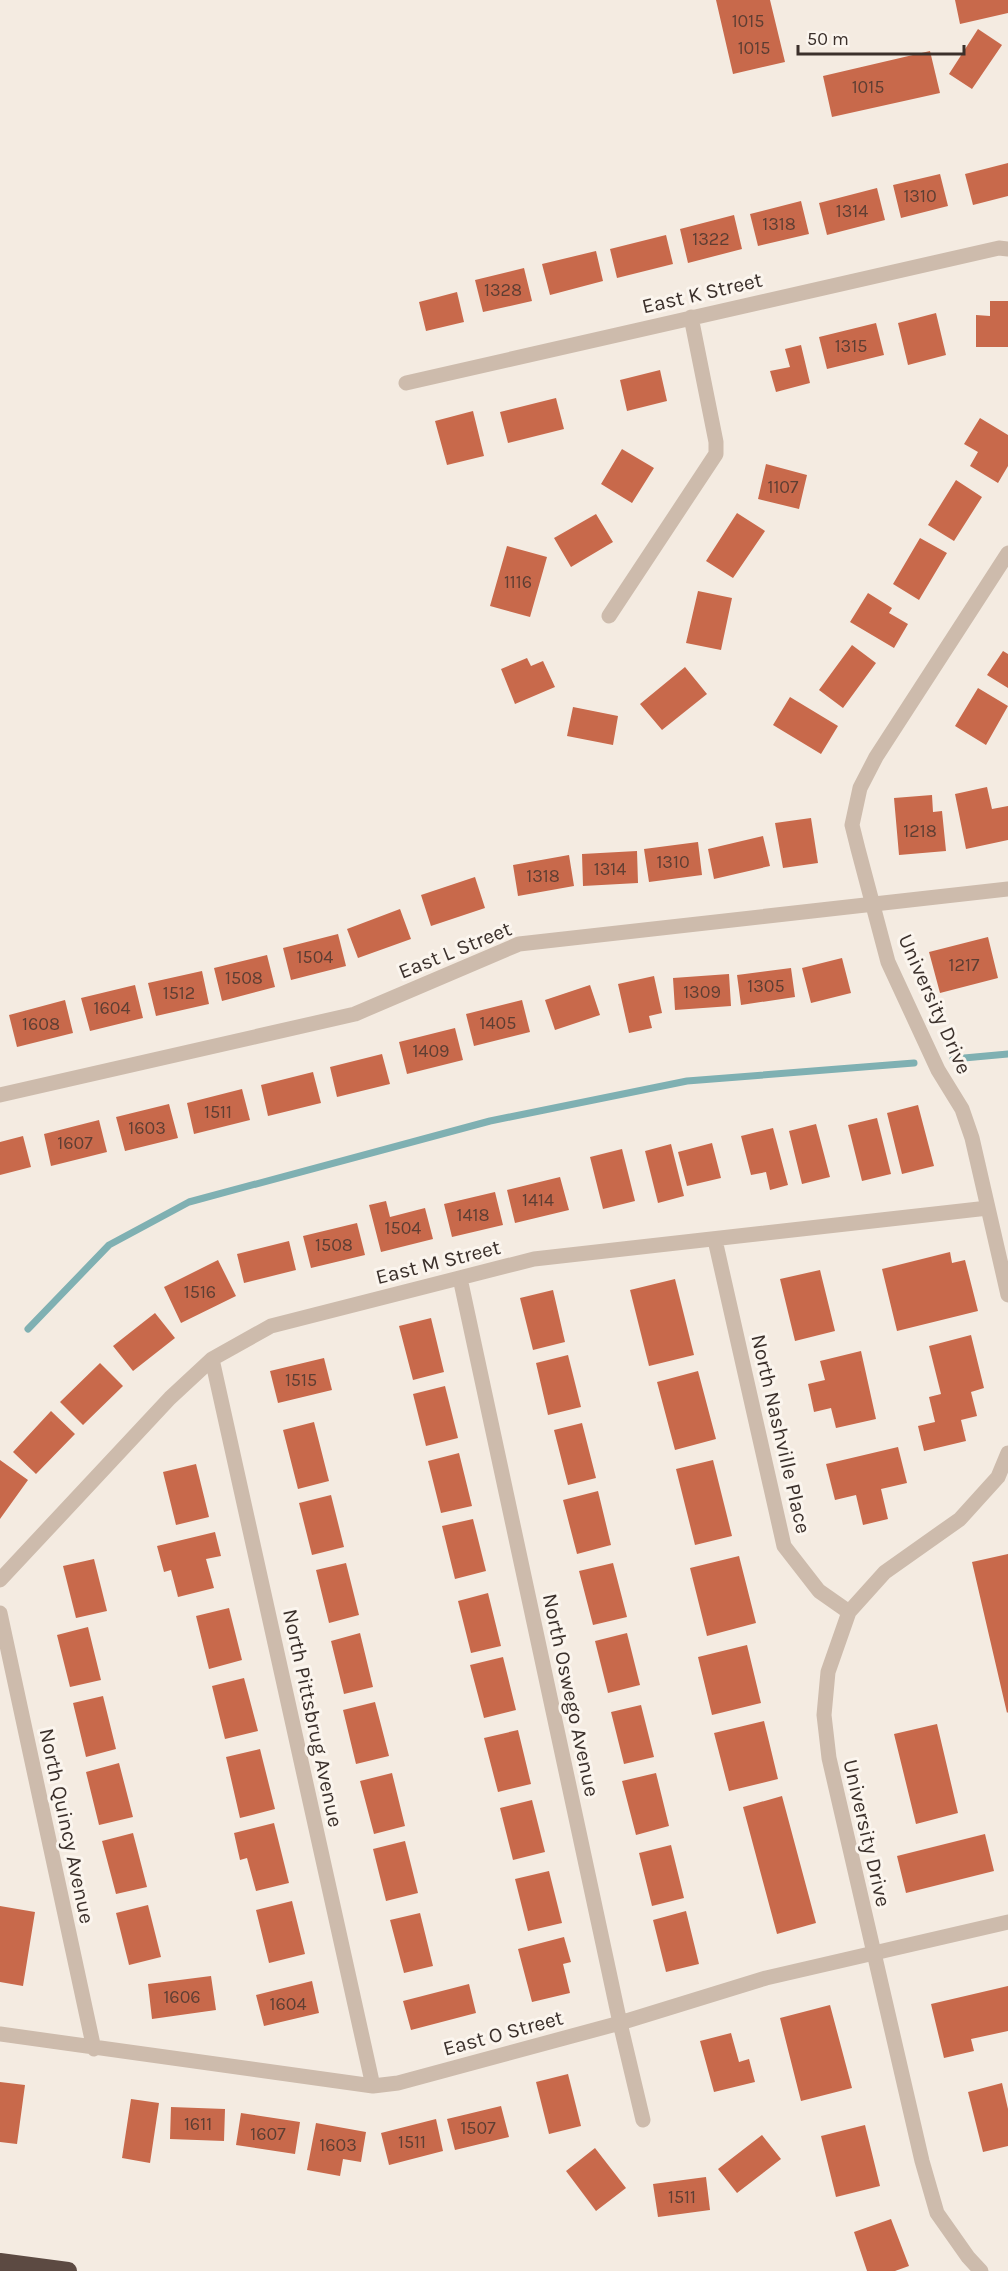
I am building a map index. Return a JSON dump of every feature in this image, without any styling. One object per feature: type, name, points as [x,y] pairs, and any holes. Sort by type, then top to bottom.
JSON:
[{"type":"highway","points":[[0,2262],[68,2271]]},
{"type":"street","name":"East K Street","points":[[406,383],[999,248],[1008,249]]},
{"type":"street","points":[[609,616],[716,454],[716,442],[691,317]]},
{"type":"street","name":"University Drive","points":[[1008,553],[876,757],[861,788],[852,825],[888,962],[938,1070],[962,1109],[972,1138],[1008,1295]]},
{"type":"street","name":"East L Street","points":[[0,1095],[355,1014],[519,944],[1008,889]]},
{"type":"street","name":"East M Street","points":[[0,1580],[170,1398],[212,1359],[270,1326],[534,1258],[716,1240],[988,1208]]},
{"type":"street","name":"North Nashville Place","points":[[716,1240],[784,1546],[819,1592],[849,1612]]},
{"type":"street","name":"North Oswego Avenue","points":[[460,1278],[620,2023],[643,2120]]},
{"type":"street","name":"North Pittsbrug Avenue","points":[[212,1359],[373,2086]]},
{"type":"street","name":"University Drive","points":[[981,2271],[968,2257],[937,2213],[922,2161],[829,1758],[824,1715],[828,1672],[849,1612],[885,1572],[960,1519],[1003,1480],[1008,1453]]},
{"type":"street","name":"North Quincy Avenue","points":[[0,1612],[94,2049]]},
{"type":"street","name":"East O Street","points":[[0,2034],[94,2049],[373,2086],[399,2083],[620,2023],[766,1978],[1008,1922]]},
{"type":"building","points":[[716,0],[770,0],[785,62],[733,74]]},
{"type":"building","points":[[955,0],[1008,0],[1008,13],[960,24]]},
{"type":"building","points":[[978,29],[1002,45],[972,89],[949,74]]},
{"type":"building","points":[[930,51],[940,93],[832,117],[823,76]]},
{"type":"building","points":[[1008,163],[1008,196],[973,205],[965,174]]},
{"type":"building","points":[[940,174],[948,206],[901,218],[893,185]]},
{"type":"building","points":[[877,188],[885,220],[827,235],[819,203]]},
{"type":"building","points":[[801,201],[809,234],[758,246],[750,214]]},
{"type":"building","points":[[734,215],[742,249],[688,263],[680,229]]},
{"type":"building","points":[[666,235],[673,264],[617,278],[610,249]]},
{"type":"building","points":[[596,251],[603,281],[550,295],[542,264]]},
{"type":"building","points":[[524,268],[532,301],[483,312],[475,280]]},
{"type":"building","points":[[457,292],[464,322],[426,331],[419,302]]},
{"type":"building","points":[[990,301],[1008,301],[1008,347],[976,347],[976,315],[990,316]]},
{"type":"building","points":[[936,313],[946,355],[908,365],[898,323]]},
{"type":"building","points":[[876,323],[884,355],[827,369],[819,337]]},
{"type":"building","points":[[801,345],[810,383],[776,392],[770,371],[790,367],[785,349]]},
{"type":"building","points":[[660,370],[667,401],[627,411],[620,380]]},
{"type":"building","points":[[556,398],[564,429],[508,443],[500,412]]},
{"type":"building","points":[[473,411],[484,456],[447,465],[435,421]]},
{"type":"building","points":[[980,418],[1008,435],[1008,466],[998,483],[970,466],[978,452],[964,444]]},
{"type":"building","points":[[622,449],[654,468],[632,503],[601,484]]},
{"type":"building","points":[[766,464],[807,475],[799,509],[758,499]]},
{"type":"building","points":[[956,480],[982,497],[954,541],[928,525]]},
{"type":"building","points":[[737,513],[765,531],[733,578],[706,561]]},
{"type":"building","points":[[596,514],[613,542],[571,567],[554,538]]},
{"type":"building","points":[[920,538],[947,553],[919,600],[893,584]]},
{"type":"building","points":[[507,546],[547,557],[530,617],[490,606]]},
{"type":"building","points":[[698,591],[732,598],[721,650],[686,643]]},
{"type":"building","points":[[868,593],[892,608],[889,613],[908,624],[894,648],[850,622]]},
{"type":"building","points":[[852,645],[876,663],[843,708],[819,690]]},
{"type":"building","points":[[1003,651],[1008,654],[1008,688],[987,675]]},
{"type":"building","points":[[527,658],[531,666],[543,661],[555,687],[515,704],[501,669]]},
{"type":"building","points":[[685,667],[707,694],[662,730],[640,704]]},
{"type":"building","points":[[978,688],[1008,706],[986,745],[955,726]]},
{"type":"building","points":[[790,697],[838,726],[821,754],[773,725]]},
{"type":"building","points":[[573,707],[618,716],[613,745],[567,736]]},
{"type":"building","points":[[987,787],[992,809],[1008,806],[1008,840],[966,849],[955,794]]},
{"type":"building","points":[[932,795],[933,812],[942,811],[946,851],[899,855],[894,798]]},
{"type":"building","points":[[811,818],[818,863],[783,868],[775,823]]},
{"type":"building","points":[[763,836],[770,866],[714,879],[708,849]]},
{"type":"building","points":[[698,842],[702,875],[649,882],[644,849]]},
{"type":"building","points":[[637,851],[638,883],[583,886],[582,854]]},
{"type":"building","points":[[569,855],[574,886],[518,896],[513,865]]},
{"type":"building","points":[[475,877],[485,908],[431,926],[421,895]]},
{"type":"building","points":[[400,909],[411,939],[358,958],[347,929]]},
{"type":"building","points":[[338,934],[346,966],[291,980],[283,948]]},
{"type":"building","points":[[988,937],[998,978],[940,993],[929,952]]},
{"type":"building","points":[[267,955],[275,987],[222,1001],[214,968]]},
{"type":"building","points":[[842,958],[851,993],[811,1003],[802,968]]},
{"type":"building","points":[[791,968],[795,997],[741,1005],[737,975]]},
{"type":"building","points":[[202,971],[209,1004],[156,1016],[148,983]]},
{"type":"building","points":[[729,974],[731,1006],[675,1010],[673,978]]},
{"type":"building","points":[[654,976],[662,1013],[649,1016],[652,1028],[629,1033],[618,984]]},
{"type":"building","points":[[135,985],[143,1018],[90,1031],[81,998]]},
{"type":"building","points":[[590,985],[600,1015],[555,1030],[545,1000]]},
{"type":"building","points":[[65,1000],[73,1033],[17,1047],[9,1015]]},
{"type":"building","points":[[522,1000],[530,1032],[474,1046],[466,1014]]},
{"type":"building","points":[[455,1028],[463,1060],[407,1074],[399,1042]]},
{"type":"building","points":[[382,1054],[390,1084],[337,1097],[330,1067]]},
{"type":"building","points":[[313,1072],[321,1103],[268,1116],[261,1085]]},
{"type":"building","points":[[242,1089],[250,1120],[194,1134],[187,1103]]},
{"type":"building","points":[[169,1104],[178,1138],[125,1151],[116,1117]]},
{"type":"building","points":[[918,1105],[934,1166],[902,1174],[887,1113]]},
{"type":"building","points":[[877,1118],[891,1174],[862,1181],[848,1125]]},
{"type":"building","points":[[99,1120],[107,1152],[51,1166],[44,1134]]},
{"type":"building","points":[[816,1124],[830,1177],[802,1184],[789,1131]]},
{"type":"building","points":[[773,1128],[788,1185],[770,1190],[766,1172],[751,1175],[741,1136]]},
{"type":"building","points":[[23,1136],[31,1167],[0,1175],[0,1142]]},
{"type":"building","points":[[712,1143],[721,1178],[687,1186],[678,1152]]},
{"type":"building","points":[[671,1144],[684,1196],[658,1203],[645,1151]]},
{"type":"building","points":[[622,1149],[635,1201],[603,1209],[590,1157]]},
{"type":"building","points":[[560,1177],[569,1210],[515,1223],[507,1190]]},
{"type":"building","points":[[495,1192],[503,1225],[452,1237],[444,1204]]},
{"type":"building","points":[[386,1201],[390,1217],[425,1208],[433,1239],[381,1252],[369,1205]]},
{"type":"building","points":[[357,1223],[365,1255],[311,1268],[303,1236]]},
{"type":"building","points":[[289,1241],[296,1270],[244,1283],[237,1254]]},
{"type":"building","points":[[950,1252],[952,1263],[965,1260],[978,1311],[897,1331],[882,1269]]},
{"type":"building","points":[[218,1260],[236,1296],[181,1323],[164,1287]]},
{"type":"building","points":[[820,1270],[835,1331],[795,1341],[780,1279]]},
{"type":"building","points":[[675,1279],[694,1355],[649,1366],[630,1290]]},
{"type":"building","points":[[553,1290],[565,1342],[533,1350],[520,1298]]},
{"type":"building","points":[[155,1313],[175,1338],[133,1371],[113,1346]]},
{"type":"building","points":[[431,1318],[444,1372],[413,1380],[399,1326]]},
{"type":"building","points":[[971,1335],[984,1388],[971,1392],[977,1416],[961,1420],[966,1441],[924,1451],[918,1426],[935,1422],[929,1397],[941,1394],[929,1346]]},
{"type":"building","points":[[861,1351],[876,1419],[836,1428],[831,1408],[814,1412],[808,1384],[825,1380],[820,1361]]},
{"type":"building","points":[[568,1355],[581,1407],[548,1415],[536,1363]]},
{"type":"building","points":[[324,1358],[332,1390],[278,1403],[270,1371]]},
{"type":"building","points":[[100,1363],[123,1386],[83,1425],[60,1402]]},
{"type":"building","points":[[698,1371],[716,1439],[675,1450],[657,1382]]},
{"type":"building","points":[[445,1386],[458,1438],[426,1446],[413,1394]]},
{"type":"building","points":[[51,1411],[75,1434],[36,1474],[13,1452]]},
{"type":"building","points":[[314,1422],[329,1481],[298,1489],[283,1430]]},
{"type":"building","points":[[582,1423],[596,1478],[568,1485],[554,1430]]},
{"type":"building","points":[[898,1447],[907,1483],[881,1489],[888,1519],[863,1525],[856,1495],[835,1500],[826,1464]]},
{"type":"building","points":[[459,1453],[472,1506],[441,1513],[428,1461]]},
{"type":"building","points":[[0,1460],[28,1480],[0,1519]]},
{"type":"building","points":[[713,1460],[732,1536],[695,1545],[676,1469]]},
{"type":"building","points":[[196,1464],[209,1517],[176,1525],[163,1472]]},
{"type":"building","points":[[598,1491],[611,1545],[577,1554],[563,1500]]},
{"type":"building","points":[[331,1495],[344,1547],[312,1555],[299,1503]]},
{"type":"building","points":[[473,1519],[486,1571],[455,1579],[442,1526]]},
{"type":"building","points":[[215,1532],[221,1556],[206,1559],[214,1588],[178,1597],[171,1570],[164,1572],[157,1546]]},
{"type":"building","points":[[1008,1554],[1008,1712],[1007,1713],[972,1562]]},
{"type":"building","points":[[739,1556],[756,1623],[707,1636],[690,1568]]},
{"type":"building","points":[[94,1559],[107,1611],[76,1618],[63,1566]]},
{"type":"building","points":[[346,1563],[359,1615],[329,1623],[316,1570]]},
{"type":"building","points":[[613,1563],[627,1617],[593,1625],[579,1571]]},
{"type":"building","points":[[488,1593],[501,1646],[471,1653],[458,1601]]},
{"type":"building","points":[[229,1608],[242,1660],[209,1669],[196,1616]]},
{"type":"building","points":[[88,1627],[101,1680],[70,1687],[57,1635]]},
{"type":"building","points":[[360,1633],[373,1687],[344,1694],[331,1641]]},
{"type":"building","points":[[627,1633],[640,1685],[608,1693],[595,1641]]},
{"type":"building","points":[[747,1645],[761,1703],[712,1715],[698,1657]]},
{"type":"building","points":[[503,1657],[516,1710],[484,1718],[470,1665]]},
{"type":"building","points":[[244,1678],[258,1731],[225,1739],[212,1686]]},
{"type":"building","points":[[103,1696],[116,1749],[86,1757],[73,1703]]},
{"type":"building","points":[[375,1702],[389,1756],[356,1764],[343,1710]]},
{"type":"building","points":[[641,1705],[654,1757],[624,1764],[611,1712]]},
{"type":"building","points":[[764,1721],[778,1779],[729,1791],[714,1733]]},
{"type":"building","points":[[937,1724],[958,1813],[916,1824],[894,1734]]},
{"type":"building","points":[[518,1730],[531,1784],[498,1792],[484,1738]]},
{"type":"building","points":[[260,1749],[275,1809],[240,1818],[226,1757]]},
{"type":"building","points":[[119,1763],[133,1817],[99,1825],[86,1772]]},
{"type":"building","points":[[392,1773],[405,1826],[374,1834],[360,1781]]},
{"type":"building","points":[[656,1773],[669,1826],[636,1835],[622,1781]]},
{"type":"building","points":[[782,1796],[816,1923],[777,1934],[743,1807]]},
{"type":"building","points":[[532,1800],[545,1852],[513,1860],[500,1808]]},
{"type":"building","points":[[274,1823],[289,1883],[256,1891],[247,1858],[240,1860],[234,1833]]},
{"type":"building","points":[[133,1833],[147,1887],[116,1894],[102,1841]]},
{"type":"building","points":[[985,1834],[994,1871],[906,1893],[897,1856]]},
{"type":"building","points":[[405,1841],[418,1893],[386,1901],[373,1849]]},
{"type":"building","points":[[671,1845],[684,1898],[652,1906],[639,1853]]},
{"type":"building","points":[[549,1871],[562,1923],[528,1931],[515,1879]]},
{"type":"building","points":[[292,1901],[305,1954],[269,1963],[256,1910]]},
{"type":"building","points":[[148,1905],[161,1957],[129,1965],[116,1913]]},
{"type":"building","points":[[0,1906],[35,1912],[23,1986],[0,1982]]},
{"type":"building","points":[[686,1911],[699,1964],[666,1972],[653,1920]]},
{"type":"building","points":[[420,1913],[433,1966],[404,1973],[390,1920]]},
{"type":"building","points":[[564,1937],[571,1962],[563,1964],[570,1993],[532,2002],[518,1949]]},
{"type":"building","points":[[211,1976],[216,2010],[152,2019],[148,1984]]},
{"type":"building","points":[[312,1981],[319,2013],[264,2026],[256,1995]]},
{"type":"building","points":[[469,1984],[476,2013],[411,2030],[403,2001]]},
{"type":"building","points":[[1008,1986],[1008,2031],[971,2039],[974,2051],[944,2058],[931,2004]]},
{"type":"building","points":[[830,2005],[852,2088],[801,2101],[780,2018]]},
{"type":"building","points":[[731,2033],[739,2062],[749,2059],[755,2082],[714,2092],[700,2041]]},
{"type":"building","points":[[568,2074],[581,2126],[549,2134],[536,2082]]},
{"type":"building","points":[[0,2082],[25,2085],[17,2144],[0,2142]]},
{"type":"building","points":[[1002,2083],[1008,2109],[1008,2146],[983,2152],[968,2092]]},
{"type":"building","points":[[131,2099],[159,2103],[150,2163],[122,2158]]},
{"type":"building","points":[[501,2106],[509,2137],[455,2150],[447,2119]]},
{"type":"building","points":[[171,2107],[225,2109],[224,2141],[170,2139]]},
{"type":"building","points":[[241,2113],[300,2122],[295,2154],[236,2145]]},
{"type":"building","points":[[436,2119],[443,2151],[389,2165],[381,2133]]},
{"type":"building","points":[[316,2123],[366,2132],[361,2162],[343,2159],[340,2176],[307,2170]]},
{"type":"building","points":[[865,2125],[880,2186],[836,2197],[821,2136]]},
{"type":"building","points":[[762,2135],[781,2159],[737,2193],[718,2169]]},
{"type":"building","points":[[595,2148],[626,2188],[596,2211],[566,2171]]},
{"type":"building","points":[[706,2177],[710,2210],[658,2217],[653,2184]]},
{"type":"building","points":[[891,2219],[909,2266],[895,2271],[867,2271],[854,2232]]},
{"type":"waterway","points":[[953,1059],[1008,1054]]},
{"type":"waterway","points":[[28,1329],[109,1245],[189,1202],[490,1121],[687,1081],[914,1063]]}]
